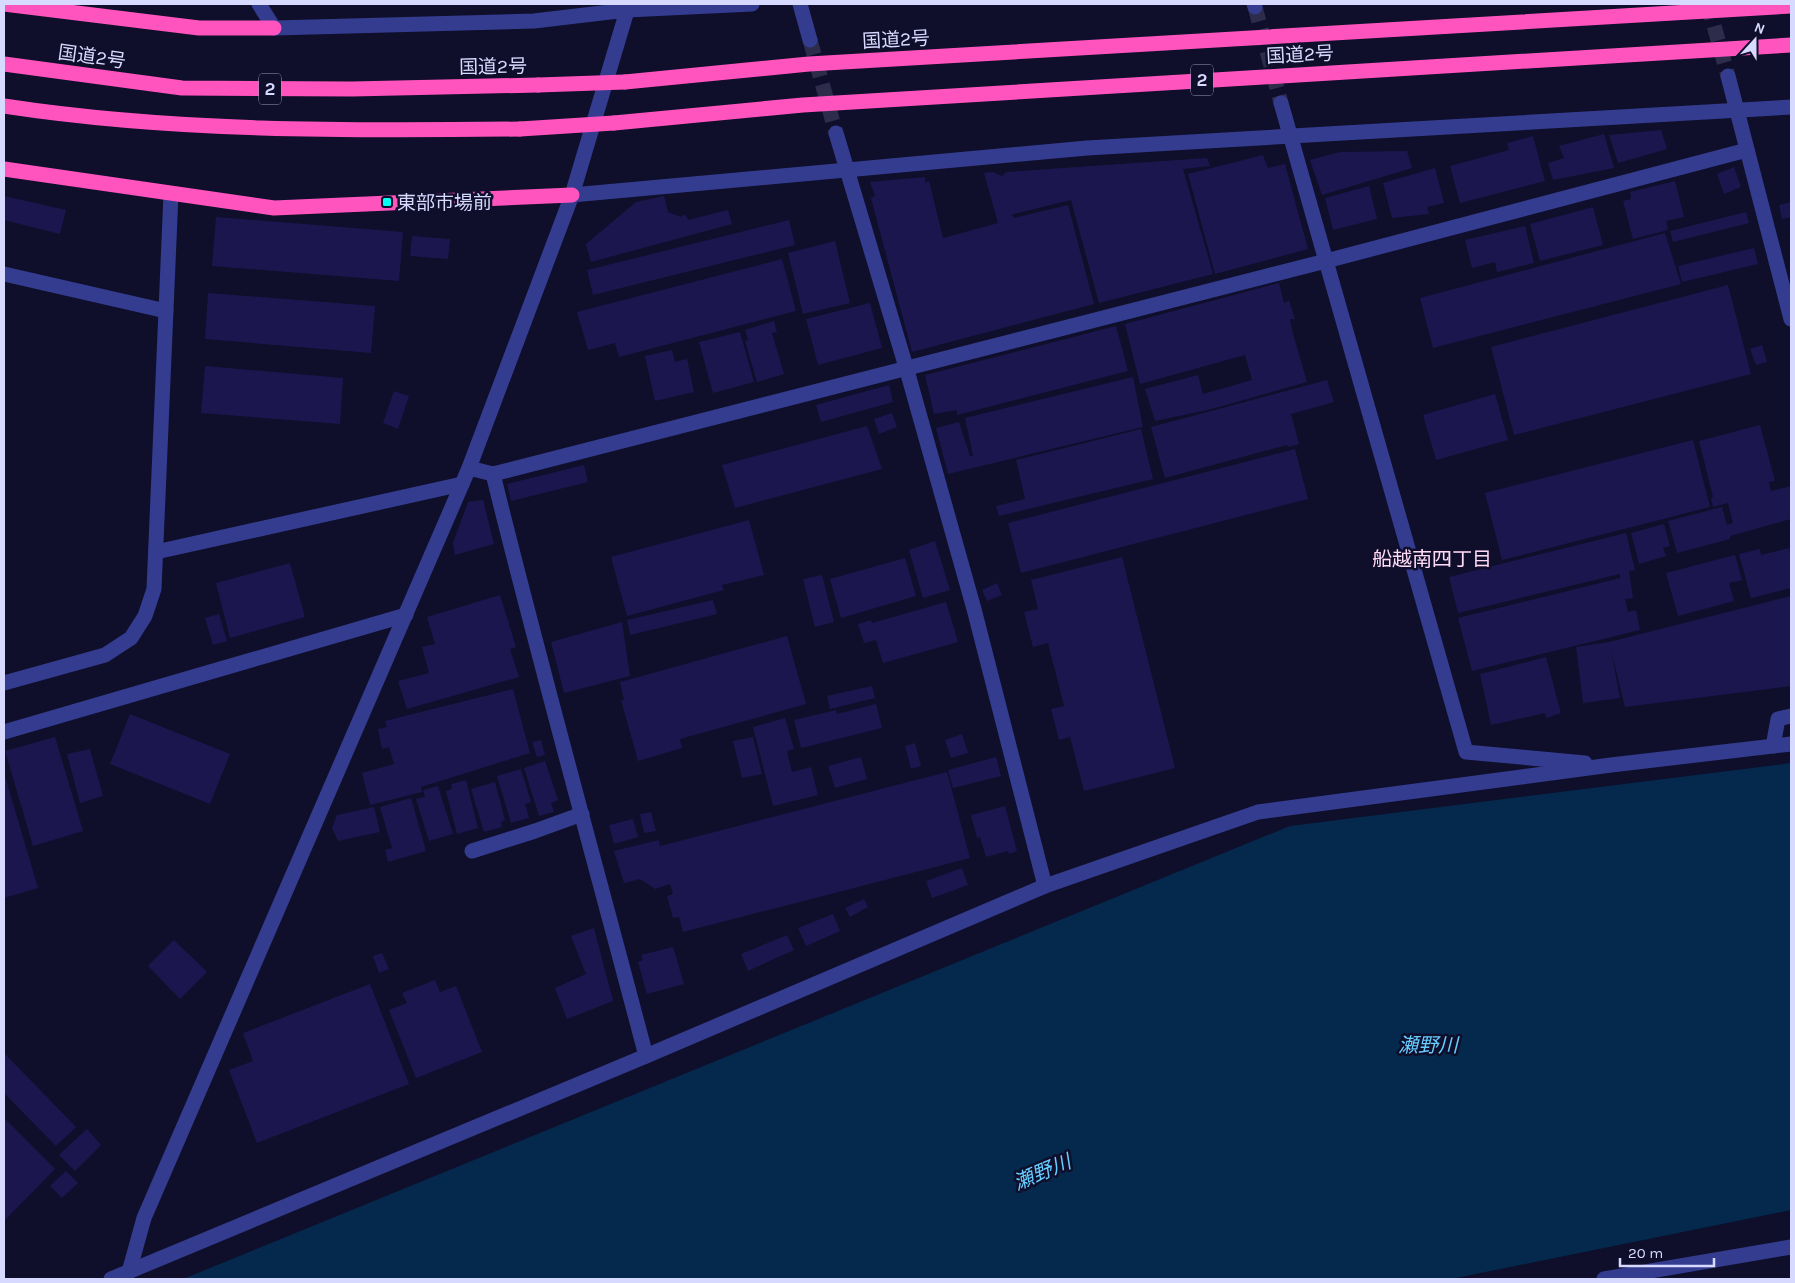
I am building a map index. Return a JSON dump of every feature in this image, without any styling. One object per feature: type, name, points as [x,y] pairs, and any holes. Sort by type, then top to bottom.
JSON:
[{"type":"highway","points":[[4,4],[199,28],[274,28]]},
{"type":"highway","name":"国道2号","points":[[4,64],[182,88],[352,89],[538,86],[625,82],[809,64],[1791,6]]},
{"type":"highway","name":"国道2号","points":[[4,106],[43,112],[182,124],[357,131],[520,129],[614,123],[803,105],[1791,45]]},
{"type":"highway","points":[[4,169],[274,208],[572,196]]},
{"type":"street","points":[[259,4],[274,28],[534,21],[628,7],[752,4]]},
{"type":"street","points":[[800,4],[810,40]]},
{"type":"street","points":[[129,1272],[144,1218],[469,468],[572,196],[628,7]]},
{"type":"street","points":[[1728,76],[1791,319]]},
{"type":"street","points":[[1281,103],[1466,752],[1611,765]]},
{"type":"street","points":[[572,196],[1087,148],[1791,107]]},
{"type":"street","points":[[836,133],[906,367],[971,599],[1045,886]]},
{"type":"street","points":[[469,468],[492,474],[1326,261],[1747,150]]},
{"type":"street","points":[[4,683],[105,655],[131,638],[146,616],[154,589],[171,194]]},
{"type":"street","points":[[4,274],[166,311]]},
{"type":"street","points":[[492,474],[535,645],[646,1056]]},
{"type":"street","points":[[156,552],[462,484]]},
{"type":"street","points":[[4,732],[406,615]]},
{"type":"street","points":[[1773,746],[1778,719],[1791,716]]},
{"type":"street","points":[[111,1279],[646,1056],[1045,886],[1258,812],[1611,765],[1791,744]]},
{"type":"street","points":[[472,850],[535,831],[582,814]]},
{"type":"street","points":[[1604,1279],[1791,1247]]},
{"type":"water","name":"瀬野川","points":[[1791,763],[1791,1210],[1451,1279],[183,1279],[1290,826]]},
{"type":"building","points":[[1661,130],[1667,149],[1618,163],[1609,135]]},
{"type":"building","points":[[1604,134],[1614,168],[1553,180],[1548,163],[1564,158],[1559,146]]},
{"type":"building","points":[[1533,136],[1545,181],[1460,203],[1450,166],[1509,150],[1507,143]]},
{"type":"building","points":[[1407,151],[1412,168],[1322,195],[1310,160],[1340,152]]},
{"type":"building","points":[[1263,155],[1268,168],[1285,164],[1308,249],[1215,274],[1188,174]]},
{"type":"building","points":[[1207,158],[1210,166],[1183,169],[1213,274],[1099,303],[1071,200],[1012,214],[1014,218],[1068,205],[1094,304],[912,352],[871,198],[875,196],[870,182],[925,177],[925,183],[929,181],[943,238],[998,223],[984,173],[993,172],[1002,176],[1006,172]]},
{"type":"building","points":[[1734,167],[1741,187],[1724,194],[1717,174]]},
{"type":"building","points":[[1435,168],[1444,203],[1427,207],[1429,214],[1392,218],[1383,183]]},
{"type":"building","points":[[1675,181],[1684,217],[1666,221],[1668,230],[1633,239],[1623,201],[1631,199],[1630,192]]},
{"type":"building","points":[[1369,186],[1377,219],[1333,230],[1325,198]]},
{"type":"building","points":[[4,196],[66,210],[60,234],[4,220]]},
{"type":"building","points":[[664,196],[668,212],[681,217],[685,214],[688,220],[728,210],[732,224],[591,262],[586,244],[636,202]]},
{"type":"building","points":[[1791,202],[1791,217],[1782,219],[1779,205]]},
{"type":"building","points":[[1593,207],[1603,245],[1540,261],[1530,224]]},
{"type":"building","points":[[1746,212],[1749,223],[1673,242],[1670,231]]},
{"type":"building","points":[[216,217],[403,232],[399,281],[212,266]]},
{"type":"building","points":[[789,220],[795,245],[593,295],[587,270]]},
{"type":"building","points":[[1525,226],[1534,263],[1497,272],[1495,262],[1472,268],[1465,240]]},
{"type":"building","points":[[1665,233],[1681,284],[1433,348],[1420,298]]},
{"type":"building","points":[[412,236],[450,239],[448,259],[410,256]]},
{"type":"building","points":[[835,241],[850,303],[803,314],[788,253]]},
{"type":"building","points":[[1754,248],[1758,264],[1682,282],[1678,266]]},
{"type":"building","points":[[782,259],[796,311],[619,357],[615,343],[588,350],[577,312]]},
{"type":"building","points":[[1279,283],[1284,303],[1289,300],[1295,319],[1290,319],[1292,330],[1307,382],[1208,410],[1155,421],[1145,389],[1198,375],[1203,394],[1252,380],[1245,355],[1140,384],[1125,324]]},
{"type":"building","points":[[1728,285],[1751,374],[1514,435],[1491,347]]},
{"type":"building","points":[[208,293],[375,306],[371,353],[205,339]]},
{"type":"building","points":[[870,303],[882,348],[818,365],[806,319]]},
{"type":"building","points":[[774,321],[777,332],[772,333],[784,374],[757,382],[745,341],[748,340],[745,330]]},
{"type":"building","points":[[1116,326],[1128,371],[957,415],[957,410],[934,414],[925,375]]},
{"type":"building","points":[[740,332],[754,382],[713,393],[699,342]]},
{"type":"building","points":[[1762,345],[1767,362],[1756,365],[1750,349]]},
{"type":"building","points":[[672,350],[675,362],[687,359],[694,392],[655,401],[645,356]]},
{"type":"building","points":[[205,366],[343,378],[340,424],[201,413]]},
{"type":"building","points":[[1133,377],[1143,427],[948,474],[936,428],[959,422],[970,456],[973,456],[965,418]]},
{"type":"building","points":[[1327,380],[1334,402],[1291,414],[1299,444],[1288,447],[1287,445],[1165,478],[1151,427]]},
{"type":"building","points":[[889,385],[893,402],[821,422],[816,405]]},
{"type":"building","points":[[394,391],[409,396],[398,429],[383,423]]},
{"type":"building","points":[[1495,394],[1508,440],[1436,460],[1423,415]]},
{"type":"building","points":[[892,413],[897,427],[879,434],[874,419]]},
{"type":"building","points":[[1760,425],[1775,481],[1769,482],[1771,491],[1791,486],[1791,519],[1730,536],[1730,539],[1677,553],[1668,521],[1722,507],[1727,525],[1733,523],[1728,503],[1713,507],[1711,498],[1713,497],[1699,441]]},
{"type":"building","points":[[867,426],[882,469],[735,508],[722,465]]},
{"type":"building","points":[[1141,429],[1153,479],[999,516],[996,506],[1025,499],[1016,460]]},
{"type":"building","points":[[1693,440],[1710,507],[1502,560],[1485,493]]},
{"type":"building","points":[[1295,449],[1308,499],[1021,573],[1008,523]]},
{"type":"building","points":[[584,465],[588,482],[511,501],[507,484]]},
{"type":"building","points":[[483,500],[494,544],[455,555],[453,543],[468,502]]},
{"type":"building","points":[[749,520],[764,575],[722,585],[724,590],[627,616],[611,557]]},
{"type":"building","points":[[1664,524],[1670,546],[1663,548],[1666,556],[1639,564],[1631,533]]},
{"type":"building","points":[[1626,533],[1635,570],[1629,571],[1633,598],[1625,599],[1628,612],[1636,610],[1640,630],[1472,671],[1458,618],[1620,578],[1620,574],[1458,613],[1449,577]]},
{"type":"building","points":[[935,541],[950,590],[923,598],[909,550]]},
{"type":"building","points":[[1789,548],[1791,588],[1751,598],[1739,554],[1760,549],[1761,555]]},
{"type":"building","points":[[1735,555],[1742,580],[1729,583],[1734,601],[1678,616],[1666,573]]},
{"type":"building","points":[[1122,557],[1175,768],[1084,791],[1070,737],[1059,740],[1051,709],[1064,706],[1048,643],[1033,647],[1024,612],[1038,609],[1031,580]]},
{"type":"building","points":[[905,558],[916,596],[841,618],[830,579]]},
{"type":"building","points":[[290,563],[305,617],[230,638],[216,583]]},
{"type":"building","points":[[822,575],[834,622],[815,627],[803,579]]},
{"type":"building","points":[[997,583],[1002,595],[987,601],[982,590]]},
{"type":"building","points":[[500,595],[516,647],[510,649],[519,677],[407,709],[398,681],[429,673],[422,647],[435,644],[427,617]]},
{"type":"building","points":[[1791,596],[1791,686],[1625,707],[1611,650],[1620,698],[1583,703],[1576,647],[1609,642]]},
{"type":"building","points":[[713,600],[717,614],[630,635],[627,620]]},
{"type":"building","points":[[946,602],[958,642],[883,663],[876,640],[864,643],[858,624],[871,620],[872,623]]},
{"type":"building","points":[[219,614],[227,641],[213,645],[205,618]]},
{"type":"building","points":[[622,622],[630,676],[564,693],[551,642]]},
{"type":"building","points":[[787,636],[806,704],[680,739],[682,748],[638,761],[621,700],[624,700],[620,682]]},
{"type":"building","points":[[1546,657],[1561,713],[1546,718],[1545,713],[1491,725],[1480,674]]},
{"type":"building","points":[[872,686],[875,698],[830,709],[827,696]]},
{"type":"building","points":[[513,689],[530,753],[421,787],[422,792],[370,805],[362,773],[394,764],[389,747],[382,749],[378,729],[387,727],[385,721]]},
{"type":"building","points":[[876,704],[882,728],[801,748],[794,720],[836,710],[837,714]]},
{"type":"building","points":[[130,714],[230,754],[210,804],[110,764]]},
{"type":"building","points":[[785,718],[794,749],[787,751],[792,772],[811,767],[818,795],[773,806],[753,727]]},
{"type":"building","points":[[962,734],[968,753],[951,758],[945,740]]},
{"type":"building","points":[[55,737],[83,831],[33,846],[5,751]]},
{"type":"building","points":[[753,737],[762,774],[742,778],[733,741]]},
{"type":"building","points":[[541,740],[545,755],[537,757],[532,742]]},
{"type":"building","points":[[915,743],[921,766],[911,769],[905,746]]},
{"type":"building","points":[[90,749],[103,796],[80,803],[67,754]]},
{"type":"building","points":[[861,757],[867,779],[835,788],[828,766]]},
{"type":"building","points":[[996,757],[1001,776],[953,788],[948,770]]},
{"type":"building","points":[[545,761],[558,800],[551,803],[554,812],[539,816],[524,768]]},
{"type":"building","points":[[521,769],[531,802],[525,804],[529,818],[511,823],[497,776]]},
{"type":"building","points":[[947,772],[970,858],[683,932],[679,917],[673,918],[667,896],[673,894],[670,884],[655,889],[640,879],[624,883],[614,851],[659,840],[660,846]]},
{"type":"building","points":[[4,773],[38,888],[4,898]]},
{"type":"building","points":[[466,780],[478,828],[457,834],[446,791],[452,789],[451,784]]},
{"type":"building","points":[[495,782],[505,820],[501,822],[502,827],[484,832],[471,789]]},
{"type":"building","points":[[438,786],[453,834],[429,841],[416,799],[425,797],[423,790]]},
{"type":"building","points":[[411,798],[426,851],[388,862],[385,850],[392,848],[380,807]]},
{"type":"building","points":[[1005,806],[1017,851],[1009,854],[1008,851],[986,857],[980,837],[977,838],[971,815]]},
{"type":"building","points":[[374,807],[380,832],[338,841],[332,828],[337,815]]},
{"type":"building","points":[[651,812],[656,831],[644,833],[640,814]]},
{"type":"building","points":[[633,819],[638,837],[614,844],[609,825]]},
{"type":"building","points":[[962,868],[968,885],[932,898],[926,881]]},
{"type":"building","points":[[864,899],[868,907],[850,917],[845,908]]},
{"type":"building","points":[[833,914],[840,931],[806,946],[798,928]]},
{"type":"building","points":[[594,928],[613,1001],[567,1019],[555,988],[586,974],[571,936]]},
{"type":"building","points":[[787,935],[794,950],[748,971],[741,954]]},
{"type":"building","points":[[174,940],[207,972],[180,999],[148,966]]},
{"type":"building","points":[[673,947],[684,984],[647,994],[638,962],[643,960],[641,955]]},
{"type":"building","points":[[382,953],[389,969],[379,973],[373,956]]},
{"type":"building","points":[[435,980],[440,992],[456,986],[482,1052],[416,1078],[389,1010],[407,1003],[402,993]]},
{"type":"building","points":[[370,984],[409,1084],[257,1143],[229,1070],[253,1061],[243,1033]]},
{"type":"building","points":[[4,1053],[76,1127],[56,1146],[4,1093]]},
{"type":"building","points":[[4,1118],[55,1169],[4,1221]]},
{"type":"building","points":[[87,1129],[101,1145],[75,1171],[59,1155]]},
{"type":"building","points":[[66,1171],[78,1183],[62,1198],[50,1186]]},
{"type":"tunnel","points":[[1708,4],[1728,76]]},
{"type":"tunnel","points":[[1255,7],[1281,103]]},
{"type":"tunnel","points":[[810,40],[836,133]]},
{"type":"place","name":"東部市場前","points":[[387,202]]},
{"type":"district","name":"船越南四丁目","points":[[1432,559]]}]
